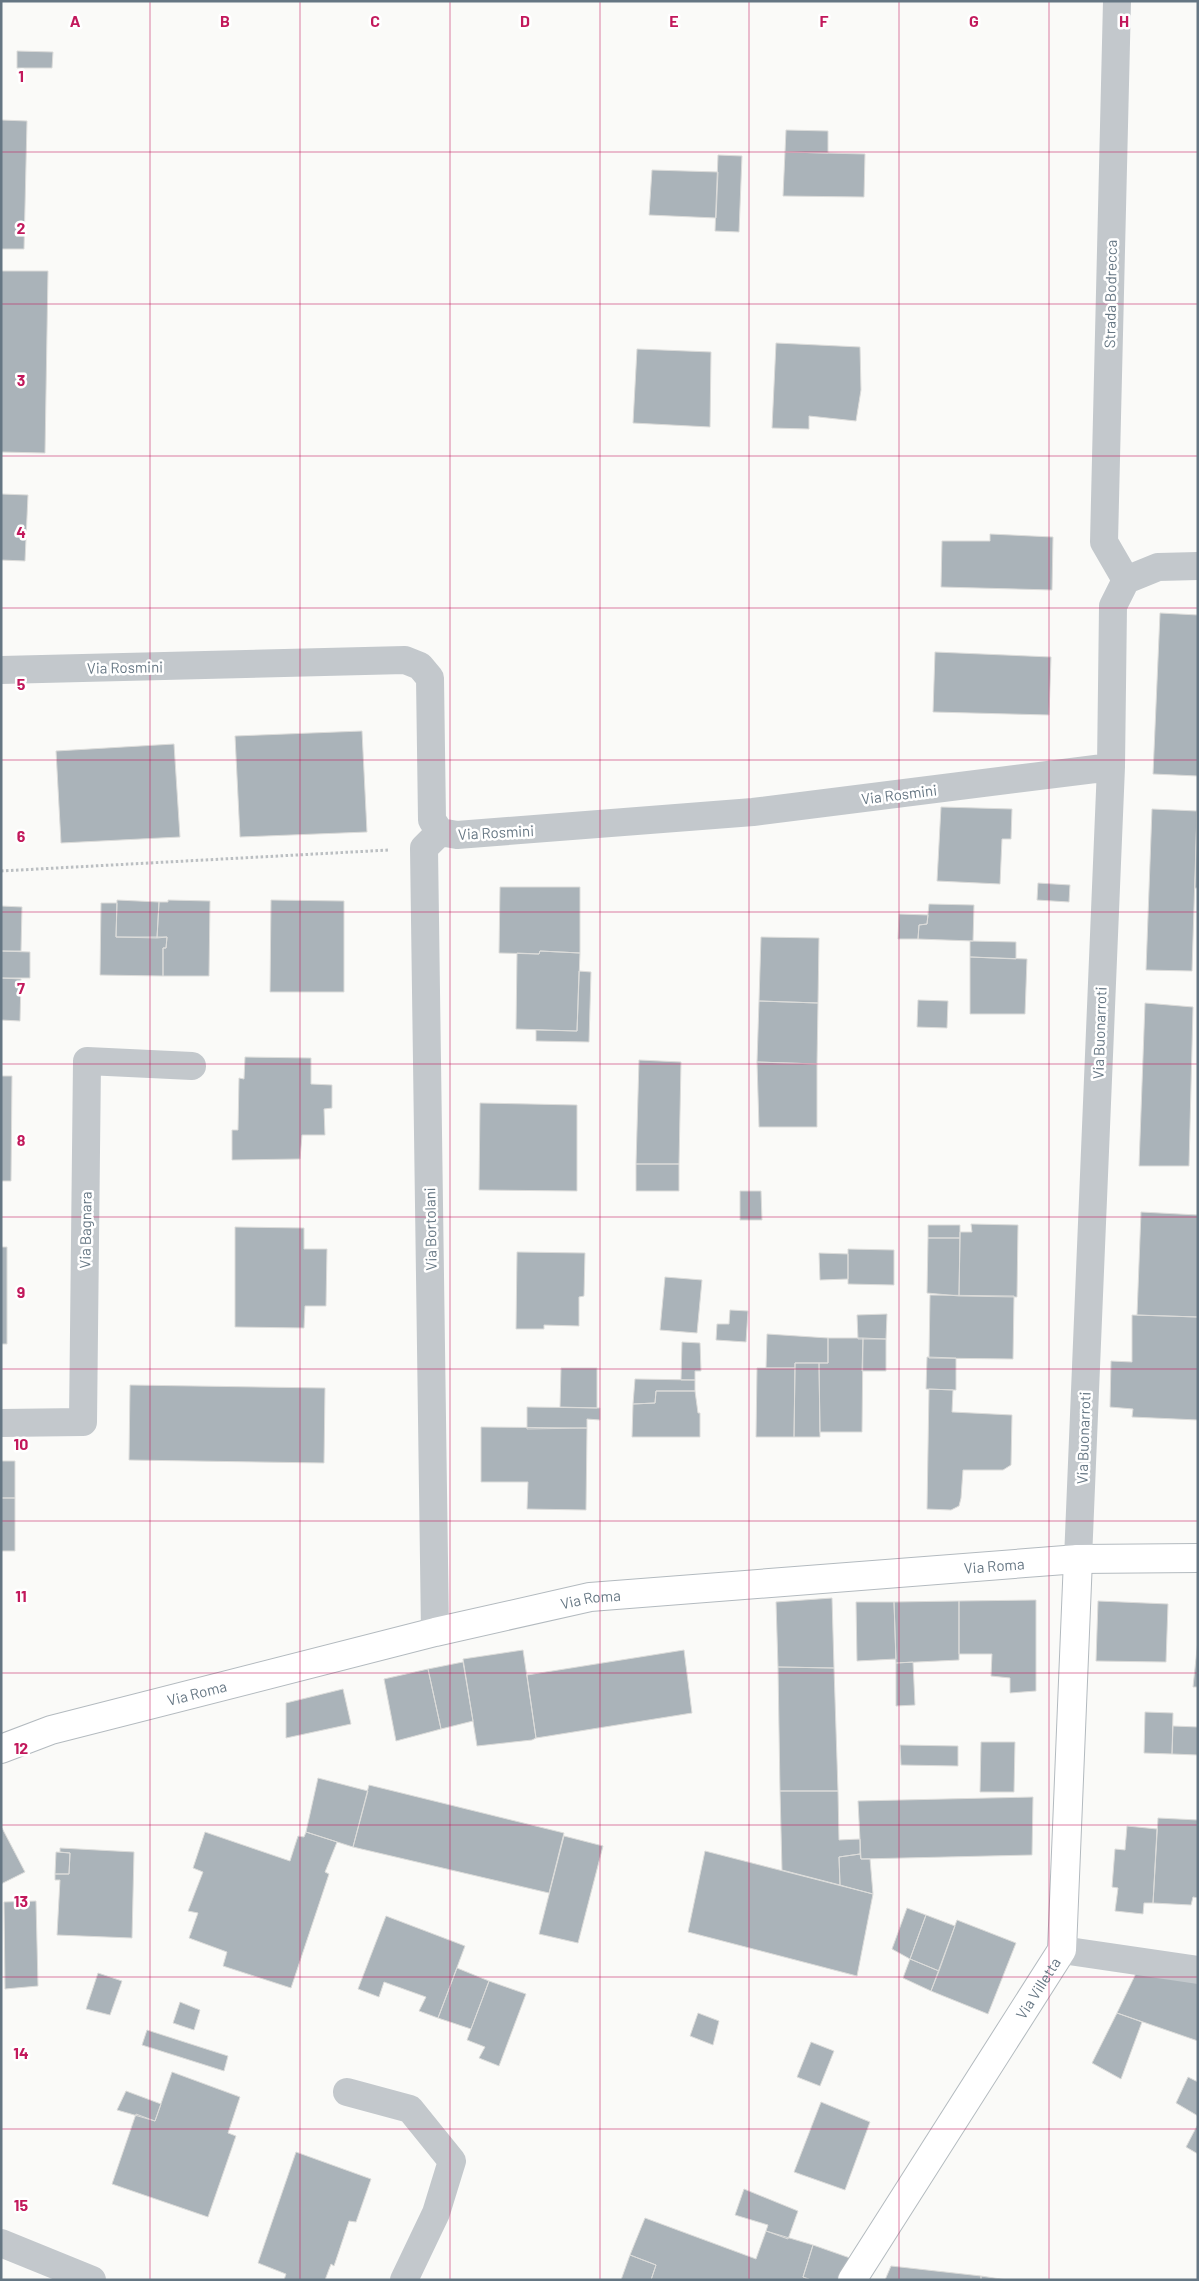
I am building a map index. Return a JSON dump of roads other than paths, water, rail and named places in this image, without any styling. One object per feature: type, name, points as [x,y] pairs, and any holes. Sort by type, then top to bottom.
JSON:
[{"type":"main road","name":"Via Roma","points":[[1,1749],[51,1730],[434,1632],[590,1597],[1078,1559],[1198,1558]]},
{"type":"main road","name":"Via Villetta","points":[[852,2280],[1062,1950],[1078,1559]]},
{"type":"street","name":"Strada Bodrecca","points":[[1118,1],[1104,542],[1126,580]]},
{"type":"street","points":[[1126,580],[1158,567],[1196,566]]},
{"type":"street","name":"Via Buonarroti","points":[[1078,1559],[1110,767],[1113,606],[1126,580]]},
{"type":"street","name":"Via Rosmini","points":[[1,670],[406,660],[420,666],[430,678],[432,840],[458,835],[753,812],[1110,767]]},
{"type":"street","name":"Via Bortolani","points":[[432,840],[434,1632]]},
{"type":"street","name":"Via Bagnara","points":[[1,1423],[83,1422],[87,1061],[192,1066]]},
{"type":"street","points":[[1062,1950],[1198,1970]]},
{"type":"street","points":[[347,2092],[410,2109],[452,2161],[436,2213],[404,2280]]},
{"type":"street","points":[[1,2242],[92,2280]]}]
